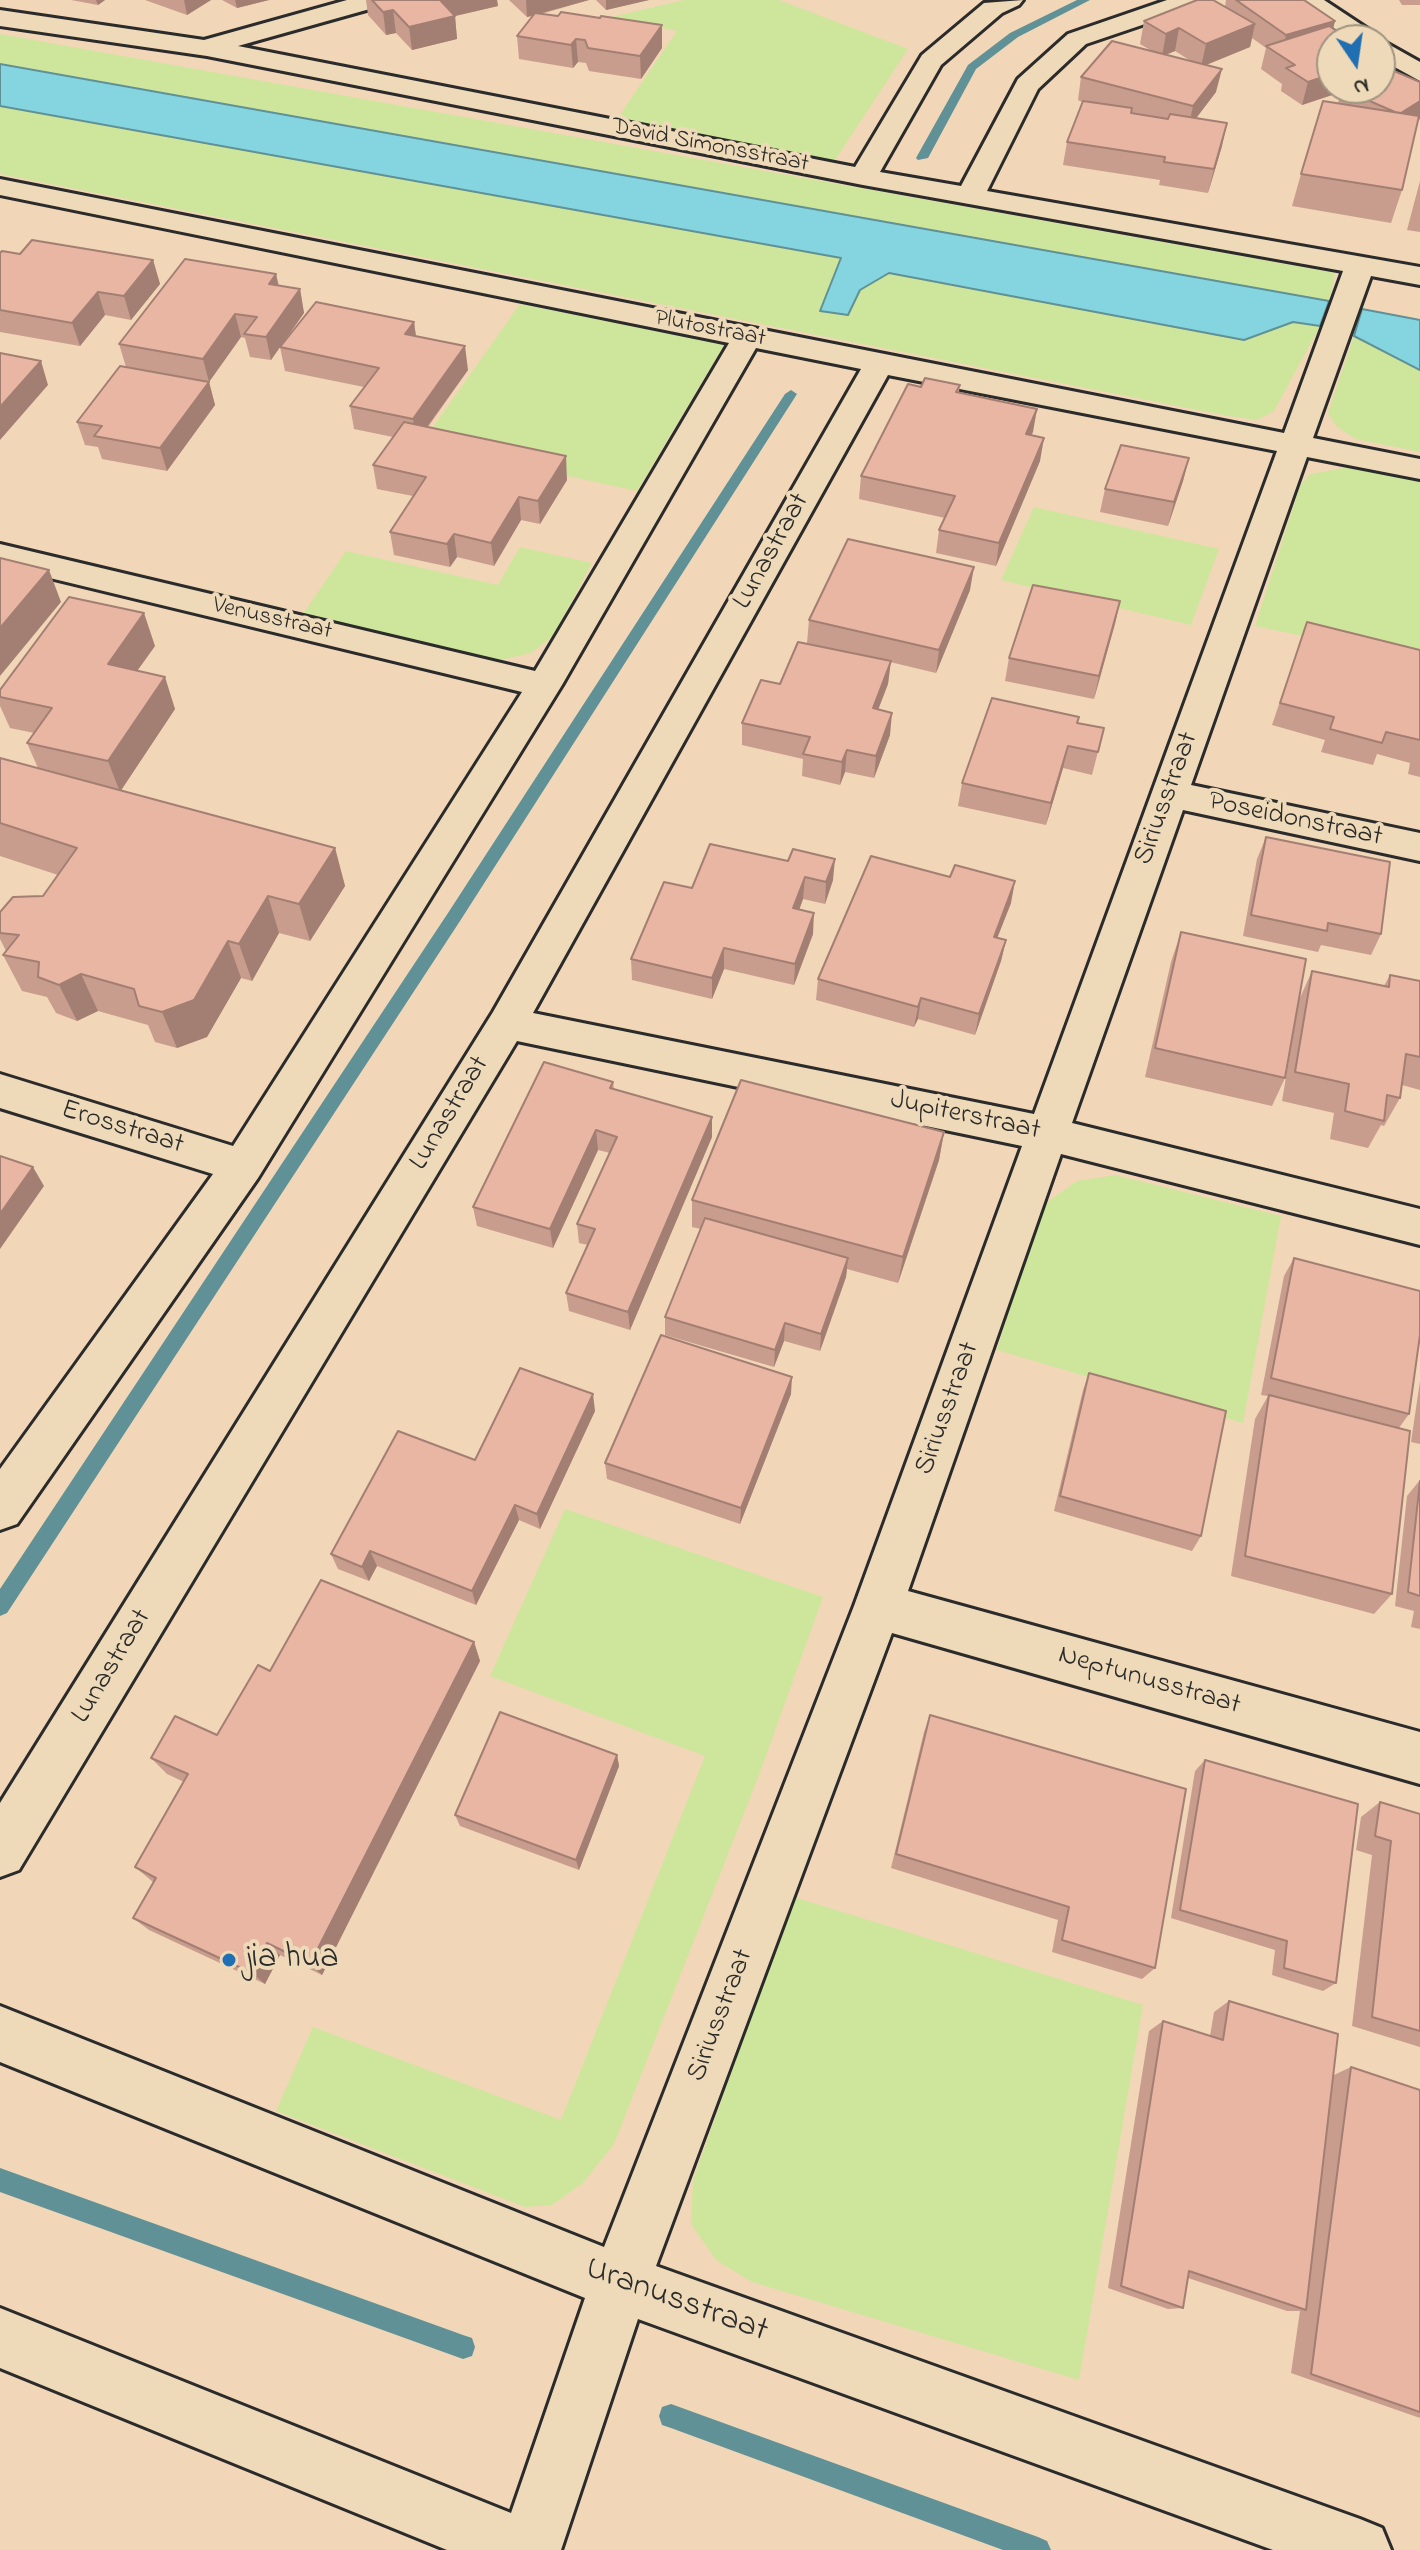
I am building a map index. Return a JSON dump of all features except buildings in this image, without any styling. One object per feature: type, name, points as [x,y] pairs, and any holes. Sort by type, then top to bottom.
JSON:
[{"type":"street","points":[[207,48],[375,0]]},
{"type":"street","points":[[863,177],[931,61],[993,8],[1010,0]]},
{"type":"street","points":[[970,196],[1027,85],[1077,39],[1192,0]]},
{"type":"street","points":[[1307,0],[1344,24]]},
{"type":"street","name":"David Simonsstraat","points":[[0,18],[207,48],[970,196],[1358,277],[1420,276]]},
{"type":"street","points":[[1396,58],[1420,73]]},
{"type":"street","name":"Plutostraat","points":[[0,187],[1420,469]]},
{"type":"street","name":"Siriusstraat","points":[[530,2550],[620,2283],[878,1606],[1294,444],[1358,277]]},
{"type":"street","points":[[0,1508],[243,1166],[544,685],[747,337]]},
{"type":"street","name":"Lunastraat","points":[[0,1851],[507,1023],[879,364]]},
{"type":"street","name":"Venusstraat","points":[[0,555],[544,685]]},
{"type":"street","name":"Poseidonstraat","points":[[1170,794],[1420,847]]},
{"type":"street","name":"Jupiterstraat","points":[[507,1023],[1048,1134],[1420,1227]]},
{"type":"street","name":"Erosstraat","points":[[0,1091],[243,1166]]},
{"type":"street","name":"Neptunusstraat","points":[[878,1606],[1420,1758]]},
{"type":"street","name":"Uranusstraat","points":[[0,2034],[620,2283],[1360,2550]]},
{"type":"street","points":[[0,2338],[524,2550]]},
{"type":"green space","points":[[684,0],[779,0],[908,49],[835,160],[615,122],[677,31],[611,17]]},
{"type":"green space","points":[[0,34],[1335,273],[1329,301],[0,64]]},
{"type":"green space","points":[[0,106],[842,258],[821,311],[848,315],[860,290],[889,273],[1244,340],[1293,322],[1320,326],[1274,411],[1257,420],[1228,416],[0,174]]},
{"type":"green space","points":[[520,304],[724,345],[637,491],[421,444]]},
{"type":"green space","points":[[1354,336],[1420,370],[1420,452],[1356,439],[1337,427],[1328,413]]},
{"type":"green space","points":[[1355,466],[1420,479],[1420,661],[1255,626],[1300,486],[1310,474]]},
{"type":"green space","points":[[1034,507],[1219,549],[1191,625],[1001,580]]},
{"type":"green space","points":[[520,547],[592,563],[553,636],[531,653],[501,660],[469,655],[303,614],[346,551],[498,585]]},
{"type":"green space","points":[[1115,1175],[1281,1216],[1243,1423],[997,1350],[1033,1230],[1046,1203],[1077,1181]]},
{"type":"green space","points":[[565,1509],[823,1597],[759,1775],[614,2144],[583,2183],[552,2205],[525,2207],[276,2111],[313,2027],[561,2120],[705,1756],[490,1676]]},
{"type":"green space","points":[[794,1897],[1143,2005],[1079,2380],[752,2282],[716,2260],[691,2224],[693,2180]]},
{"type":"water","points":[[0,64],[1329,301],[1320,326],[1293,322],[1244,340],[889,273],[860,290],[848,315],[820,311],[841,258],[0,106]]},
{"type":"water","points":[[1362,309],[1420,320],[1420,370],[1354,336]]},
{"type":"waterway","points":[[922,158],[972,67],[1014,35],[1085,0]]},
{"type":"waterway","points":[[0,1606],[454,917],[791,394]]},
{"type":"waterway","points":[[0,2180],[463,2347]]},
{"type":"waterway","points":[[671,2416],[1038,2550]]},
{"type":"place","name":"jia hua","points":[[229,1960]]}]
